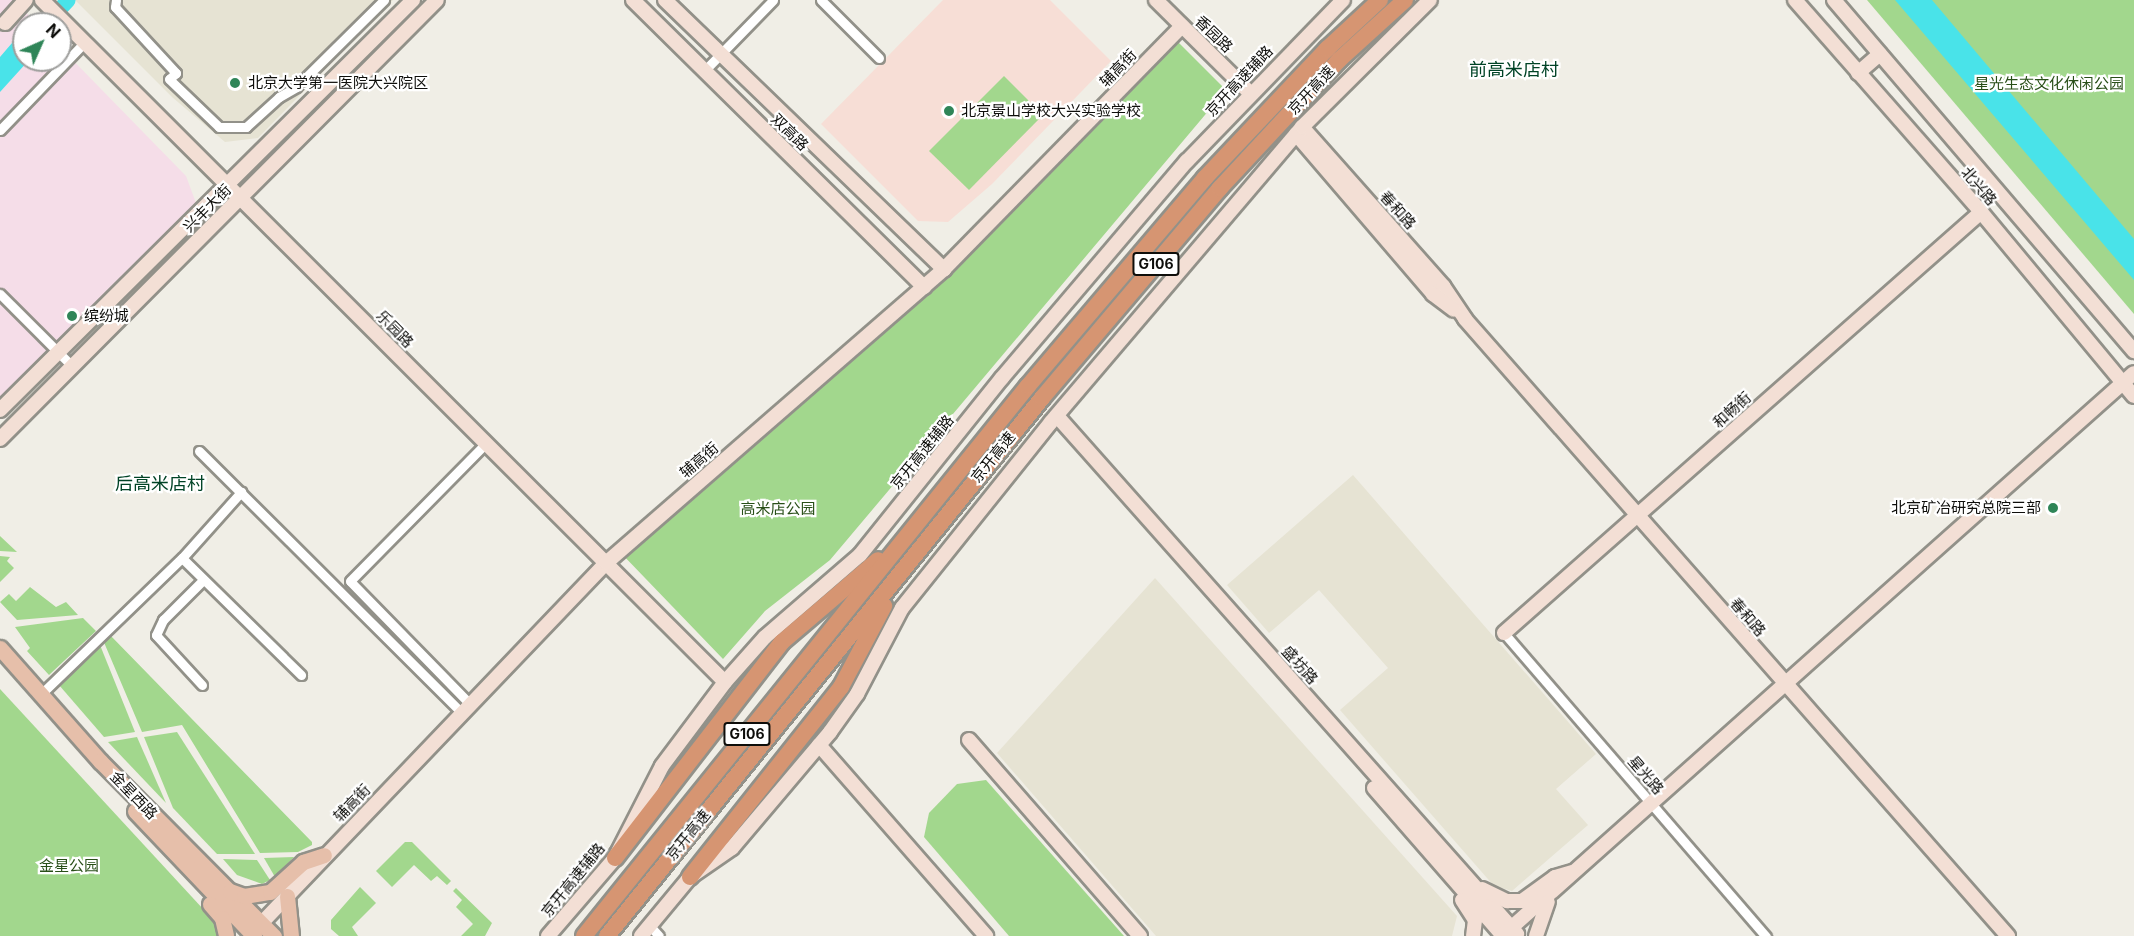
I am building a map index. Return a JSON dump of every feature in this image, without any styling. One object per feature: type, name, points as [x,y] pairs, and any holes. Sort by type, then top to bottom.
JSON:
[{"type":"highway","name":"京开高速","points":[[607,936],[917,537],[1028,386],[1205,178],[1327,49],[1380,0]]},
{"type":"highway","name":"京开高速","points":[[584,936],[917,537],[1220,188],[1339,60],[1405,0]]},
{"type":"highway","points":[[615,858],[782,642],[917,537]]},
{"type":"highway","points":[[690,877],[841,687],[917,537]]},
{"type":"main road","name":"金星西路","points":[[0,648],[100,761],[227,889],[254,932]]},
{"type":"main road","name":"金星西路","points":[[0,662],[181,859],[254,932],[274,936]]},
{"type":"main road","points":[[227,889],[244,896],[270,892],[303,862],[324,855]]},
{"type":"main road","points":[[181,859],[189,880],[222,918],[225,936]]},
{"type":"main road","points":[[286,896],[291,936]]},
{"type":"street","points":[[5,23],[26,0]]},
{"type":"street","name":"乐园路","points":[[42,0],[725,682]]},
{"type":"street","points":[[116,0],[115,7],[176,73],[169,80],[219,127],[246,128],[279,97],[296,87],[384,0]]},
{"type":"street","name":"兴丰大街","points":[[0,410],[413,0]]},
{"type":"street","name":"兴丰大街","points":[[0,439],[437,0]]},
{"type":"street","name":"双高路","points":[[633,0],[924,287]]},
{"type":"street","points":[[647,14],[660,0]]},
{"type":"street","name":"双高路","points":[[665,0],[944,269]]},
{"type":"street","points":[[704,70],[773,0]]},
{"type":"street","points":[[821,0],[879,58]]},
{"type":"street","name":"香园路","points":[[1156,0],[1249,92]]},
{"type":"street","name":"京开高速辅路","points":[[548,936],[615,858],[662,766],[725,682],[765,637],[860,555],[1002,378],[1249,92],[1343,0]]},
{"type":"street","points":[[650,932],[690,877],[732,848],[819,745],[857,694],[902,608],[1054,419],[1299,130],[1430,0]]},
{"type":"street","name":"北兴路","points":[[1796,0],[1980,212],[2134,396]]},
{"type":"street","name":"北兴路","points":[[1834,0],[2134,351]]},
{"type":"street","name":"辅高街","points":[[254,932],[324,855],[606,563],[944,269],[1182,26]]},
{"type":"street","points":[[0,129],[81,39]]},
{"type":"street","points":[[1858,73],[1880,54]]},
{"type":"street","name":"春和路","points":[[1299,130],[1443,286],[1465,319],[2008,936]]},
{"type":"street","name":"和畅街","points":[[1504,633],[1980,212]]},
{"type":"street","points":[[0,294],[73,367]]},
{"type":"street","points":[[1508,935],[1784,683],[2134,373]]},
{"type":"street","name":"盛坊路","points":[[1054,419],[1439,863],[1508,935]]},
{"type":"street","name":"盛坊路","points":[[1054,419],[1466,878],[1508,935]]},
{"type":"street","points":[[465,708],[350,581],[486,443]]},
{"type":"street","points":[[199,451],[465,708]]},
{"type":"street","points":[[41,694],[182,558],[241,492]]},
{"type":"street","points":[[182,558],[301,675]]},
{"type":"street","points":[[202,685],[156,635],[164,620],[203,580]]},
{"type":"street","name":"星光路","points":[[1504,633],[1766,936]]},
{"type":"street","points":[[969,740],[1140,936]]},
{"type":"street","points":[[819,745],[986,936]]},
{"type":"street","points":[[1439,863],[1475,920],[1473,936]]},
{"type":"street","points":[[1466,878],[1489,894],[1507,901],[1522,900],[1556,877],[1576,871]]},
{"type":"street","points":[[1536,936],[1540,916],[1557,888]]},
{"type":"shaded area","points":[[0,0],[14,0],[26,12],[12,12],[12,72],[72,72],[72,59],[186,176],[196,203],[0,400]]},
{"type":"shaded area","name":"北京大学第一医院大兴院区","points":[[75,0],[393,0],[258,138],[225,142],[172,97]]},
{"type":"shaded area","name":"北京景山学校大兴实验学校","points":[[943,0],[1050,0],[1111,61],[992,184],[948,222],[918,221],[821,124]]},
{"type":"shaded area","points":[[1353,475],[1596,754],[1556,789],[1588,825],[1512,891],[1494,886],[1340,710],[1388,668],[1319,590],[1269,633],[1227,585]]},
{"type":"shaded area","points":[[1155,578],[1457,916],[1452,936],[1156,936],[997,753]]},
{"type":"green space","name":"星光生态文化休闲公园","points":[[1867,0],[2134,0],[2134,314]]},
{"type":"green space","name":"高米店公园","points":[[1172,36],[1226,90],[830,560],[765,611],[723,659],[619,551],[899,309]]},
{"type":"green space","points":[[1004,76],[1043,115],[969,190],[929,151]]},
{"type":"green space","points":[[0,536],[17,552],[0,551]]},
{"type":"green space","points":[[0,556],[10,557],[7,561],[14,568],[0,582]]},
{"type":"green space","points":[[30,587],[56,607],[66,602],[78,615],[17,620],[0,602],[9,594],[16,601]]},
{"type":"green space","points":[[83,618],[96,631],[49,675],[27,651],[30,648],[15,627]]},
{"type":"green space","points":[[109,634],[312,842],[312,845],[298,852],[260,853],[182,725],[142,732],[103,640]]},
{"type":"green space","points":[[100,645],[135,732],[104,737],[59,685]]},
{"type":"green space","name":"金星公园","points":[[0,689],[228,936],[0,936]]},
{"type":"green space","points":[[177,732],[255,854],[217,854],[173,808],[144,737]]},
{"type":"green space","points":[[137,737],[166,803],[108,742]]},
{"type":"green space","points":[[986,780],[1124,936],[1009,936],[924,837],[929,813],[957,784]]},
{"type":"green space","points":[[405,842],[412,842],[451,881],[447,885],[437,876],[431,881],[414,865],[392,887],[376,871]]},
{"type":"green space","points":[[294,857],[275,877],[264,858]]},
{"type":"green space","points":[[223,859],[257,860],[270,880],[262,884],[237,875]]},
{"type":"green space","points":[[360,887],[376,903],[352,927],[358,936],[339,936],[331,929],[331,920]]},
{"type":"green space","points":[[456,888],[492,923],[485,936],[461,936],[473,924],[456,907],[462,900],[453,891]]},
{"type":"water","points":[[1895,0],[1932,0],[2134,239],[2134,280]]},
{"type":"water","points":[[12,43],[12,72],[18,72],[0,92],[0,57]]},
{"type":"waterway","points":[[56,12],[67,0]]},
{"type":"place","name":"北京大学第一医院大兴院区","points":[[235,83]]},
{"type":"place","name":"北京景山学校大兴实验学校","points":[[949,111]]},
{"type":"place","name":"缤纷城","points":[[72,316]]},
{"type":"place","name":"北京矿冶研究总院三部","points":[[2053,508]]},
{"type":"district","name":"前高米店村","points":[[1514,70]]},
{"type":"district","name":"后高米店村","points":[[160,484]]}]
